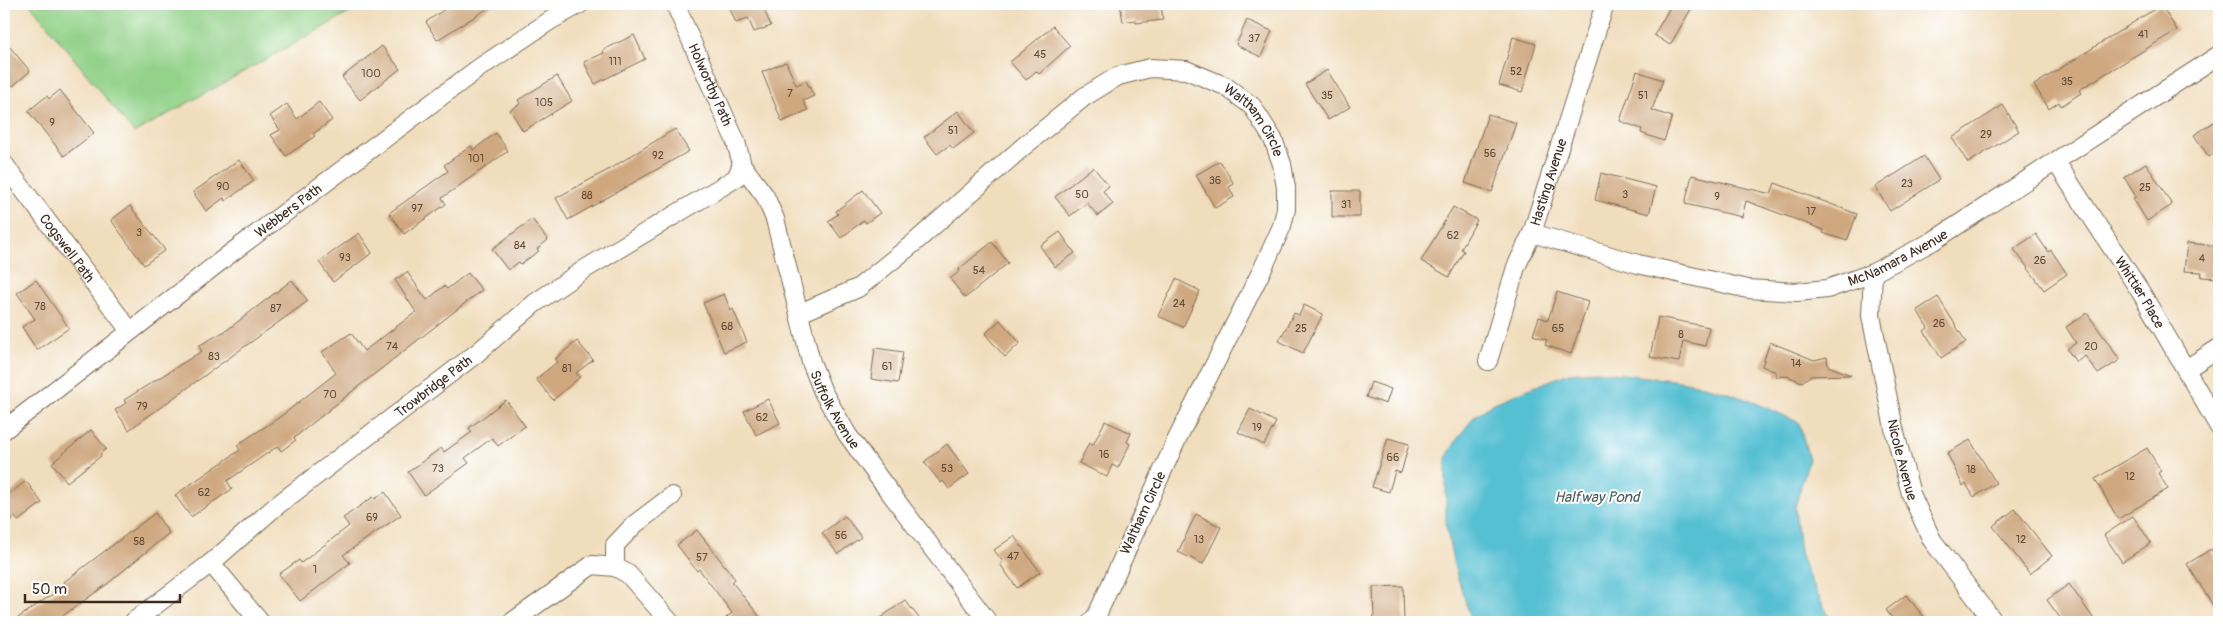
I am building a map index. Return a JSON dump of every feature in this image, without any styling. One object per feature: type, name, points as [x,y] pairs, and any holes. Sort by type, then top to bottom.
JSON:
[{"type":"street","name":"Webbers Path","points":[[4,430],[231,253],[480,68],[551,20],[580,4]]},
{"type":"street","name":"Holworthy Path","points":[[675,4],[736,142],[742,165]]},
{"type":"street","name":"Hasting Avenue","points":[[1488,361],[1516,267],[1532,233],[1605,4]]},
{"type":"street","name":"McNamara Avenue","points":[[1532,233],[1638,264],[1748,289],[1797,292],[1827,288],[1873,273],[1933,241],[2219,55]]},
{"type":"street","name":"Waltham Circle","points":[[800,313],[858,288],[915,242],[1031,140],[1084,97],[1118,76],[1150,68],[1186,70],[1225,86],[1252,106],[1272,138],[1282,164],[1286,188],[1286,209],[1282,226],[1177,440],[1097,615],[1091,622]]},
{"type":"street","name":"Whittier Place","points":[[2056,162],[2144,296],[2219,427]]},
{"type":"street","name":"Cogswell Path","points":[[4,164],[130,331]]},
{"type":"street","name":"Suffolk Avenue","points":[[742,165],[765,196],[775,219],[811,362],[822,392],[847,434],[988,622]]},
{"type":"street","name":"Trowbridge Path","points":[[133,622],[211,563],[275,507],[477,353],[535,303],[585,270],[736,178],[742,165]]},
{"type":"street","name":"Nicole Avenue","points":[[1873,273],[1871,316],[1895,433],[1911,494],[1932,540],[1994,622]]},
{"type":"street","points":[[2186,369],[2219,348]]},
{"type":"street","points":[[615,567],[615,545],[634,524],[672,496]]},
{"type":"street","points":[[211,563],[260,622]]},
{"type":"street","points":[[512,622],[592,565],[615,567],[628,574],[670,622]]},
{"type":"green space","points":[[30,4],[365,4],[134,133]]},
{"type":"water","name":"Halfway Pond","points":[[1598,371],[1679,381],[1710,387],[1756,403],[1799,423],[1809,459],[1795,507],[1800,552],[1810,580],[1832,622],[1472,622],[1454,566],[1446,525],[1446,458],[1460,435],[1475,416],[1494,403],[1569,373]]},
{"type":"building","points":[[452,4],[495,4],[437,40],[426,22]]},
{"type":"building","points":[[728,4],[782,5],[765,12],[771,26],[754,32],[748,18],[736,23]]},
{"type":"building","points":[[1120,4],[1161,4],[1163,20],[1136,23],[1135,20],[1123,22]]},
{"type":"building","points":[[1672,4],[1694,4],[1670,45],[1654,35]]},
{"type":"building","points":[[2161,5],[2177,30],[2079,90],[2081,93],[2061,106],[2059,102],[2049,109],[2034,85]]},
{"type":"building","points":[[1247,20],[1272,31],[1261,57],[1236,45]]},
{"type":"building","points":[[1053,26],[1070,46],[1039,74],[1036,71],[1026,80],[1010,62]]},
{"type":"building","points":[[634,35],[645,59],[595,84],[584,62],[604,53],[603,50]]},
{"type":"building","points":[[1513,37],[1536,44],[1522,92],[1499,85]]},
{"type":"building","points":[[4,40],[30,71],[13,86],[4,75]]},
{"type":"building","points":[[382,46],[400,69],[360,100],[342,77]]},
{"type":"building","points":[[786,62],[796,85],[806,81],[814,96],[803,101],[808,110],[782,122],[762,72]]},
{"type":"building","points":[[1327,70],[1350,107],[1328,120],[1305,84]]},
{"type":"building","points":[[1637,71],[1663,80],[1652,110],[1672,117],[1664,141],[1641,133],[1642,129],[1620,121]]},
{"type":"building","points":[[557,76],[572,101],[523,131],[510,110],[520,104],[518,100]]},
{"type":"building","points":[[60,90],[94,133],[64,156],[28,111],[47,96],[49,99]]},
{"type":"building","points":[[319,102],[332,120],[313,134],[315,136],[286,156],[271,135],[280,130],[270,116],[287,104],[297,119]]},
{"type":"building","points":[[2003,105],[2019,131],[1968,163],[1952,138]]},
{"type":"building","points":[[958,111],[974,133],[953,149],[950,145],[937,154],[924,137]]},
{"type":"building","points":[[1488,114],[1516,123],[1492,192],[1465,183]]},
{"type":"building","points":[[2219,119],[2219,150],[2209,157],[2194,135]]},
{"type":"building","points":[[675,129],[689,151],[568,220],[556,198],[608,170]]},
{"type":"building","points":[[496,133],[508,151],[442,198],[446,204],[404,234],[389,213],[448,171],[444,165],[471,146],[473,150]]},
{"type":"building","points":[[1924,156],[1939,180],[1890,211],[1875,187]]},
{"type":"building","points":[[239,160],[254,181],[225,201],[224,198],[206,211],[193,192]]},
{"type":"building","points":[[1220,161],[1234,184],[1229,187],[1234,197],[1215,208],[1196,175]]},
{"type":"building","points":[[2146,163],[2172,205],[2147,221],[2133,198],[2136,197],[2124,177]]},
{"type":"building","points":[[1093,167],[1109,186],[1103,191],[1113,204],[1098,216],[1087,203],[1070,216],[1055,197]]},
{"type":"building","points":[[1601,173],[1656,187],[1649,214],[1595,200]]},
{"type":"building","points":[[1692,175],[1771,194],[1775,183],[1857,214],[1847,241],[1823,233],[1824,230],[1746,201],[1742,217],[1685,204]]},
{"type":"building","points":[[863,190],[880,213],[866,223],[864,220],[841,238],[828,221],[838,214],[836,211]]},
{"type":"building","points":[[1332,191],[1360,191],[1360,217],[1332,217]]},
{"type":"building","points":[[130,206],[165,250],[144,265],[111,220]]},
{"type":"building","points":[[1453,207],[1477,220],[1461,249],[1464,251],[1449,277],[1421,261]]},
{"type":"building","points":[[532,219],[548,240],[537,249],[539,251],[521,264],[519,262],[508,270],[492,249]]},
{"type":"building","points":[[1060,232],[1075,253],[1055,267],[1040,246]]},
{"type":"building","points":[[359,233],[372,253],[333,282],[319,262]]},
{"type":"building","points":[[2036,234],[2048,252],[2051,250],[2067,274],[2044,290],[2014,249]]},
{"type":"building","points":[[992,242],[1008,263],[965,298],[950,279],[960,271],[959,269]]},
{"type":"building","points":[[2187,243],[2219,246],[2219,278],[2201,277],[2202,272],[2184,271]]},
{"type":"building","points":[[407,272],[427,300],[444,286],[447,289],[468,273],[482,290],[294,438],[296,440],[281,451],[278,446],[227,481],[232,489],[191,517],[175,495],[240,450],[237,445],[280,417],[336,373],[322,352],[351,333],[364,351],[416,312],[395,280]]},
{"type":"building","points":[[1176,279],[1200,291],[1183,327],[1158,316]]},
{"type":"building","points":[[36,280],[69,328],[37,350],[22,327],[35,319],[17,293]]},
{"type":"building","points":[[292,280],[308,301],[129,430],[115,410],[126,403],[124,400],[202,351],[198,346],[227,330]]},
{"type":"building","points":[[1557,292],[1588,302],[1571,354],[1545,345],[1547,340],[1533,335],[1539,317],[1548,320]]},
{"type":"building","points":[[724,294],[731,311],[733,309],[747,342],[724,352],[703,303]]},
{"type":"building","points":[[1938,297],[1966,342],[1941,358],[1924,331],[1928,328],[1917,310]]},
{"type":"building","points":[[1304,305],[1323,314],[1303,353],[1279,341],[1294,313],[1299,315]]},
{"type":"building","points":[[2087,313],[2120,360],[2098,374],[2085,356],[2076,362],[2067,349],[2076,343],[2066,327]]},
{"type":"building","points":[[1658,317],[1709,327],[1705,346],[1683,341],[1679,362],[1650,357]]},
{"type":"building","points":[[1000,320],[1020,343],[1005,357],[985,334]]},
{"type":"building","points":[[577,341],[593,360],[576,373],[580,377],[553,400],[536,379],[557,362],[555,359]]},
{"type":"building","points":[[1770,342],[1814,360],[1827,357],[1828,366],[1851,375],[1810,376],[1802,382],[1787,376],[1776,377],[1776,372],[1762,366]]},
{"type":"building","points":[[875,348],[903,352],[898,383],[871,379]]},
{"type":"building","points":[[1371,382],[1391,389],[1386,404],[1366,397]]},
{"type":"building","points":[[768,399],[780,423],[756,435],[744,411]]},
{"type":"building","points":[[506,400],[525,426],[498,446],[492,438],[465,458],[469,463],[424,495],[408,472],[441,448],[444,452],[472,432],[469,428]]},
{"type":"building","points":[[1250,409],[1276,422],[1264,445],[1238,432]]},
{"type":"building","points":[[1105,421],[1131,433],[1127,442],[1130,444],[1118,468],[1112,465],[1107,477],[1079,463],[1089,443],[1093,445]]},
{"type":"building","points":[[91,430],[106,449],[100,454],[101,456],[67,482],[52,463]]},
{"type":"building","points":[[1388,438],[1409,444],[1401,473],[1395,471],[1389,492],[1372,487]]},
{"type":"building","points":[[1970,440],[1996,483],[1974,497],[1966,484],[1963,486],[1947,453]]},
{"type":"building","points":[[947,444],[969,474],[949,489],[943,481],[941,483],[924,462]]},
{"type":"building","points":[[2147,448],[2161,471],[2158,473],[2168,489],[2118,519],[2095,479]]},
{"type":"building","points":[[26,481],[42,503],[18,521],[15,517],[4,526],[4,498]]},
{"type":"building","points":[[385,492],[401,515],[343,555],[350,563],[300,601],[279,574],[299,560],[301,563],[349,526],[343,518],[373,497],[375,499]]},
{"type":"building","points":[[2015,509],[2052,556],[2030,574],[1993,526]]},
{"type":"building","points":[[155,513],[169,533],[106,585],[54,622],[12,622],[66,585],[64,582]]},
{"type":"building","points":[[1196,514],[1221,527],[1203,564],[1178,552]]},
{"type":"building","points":[[845,516],[861,537],[838,554],[822,533]]},
{"type":"building","points":[[2133,516],[2151,543],[2122,562],[2104,535]]},
{"type":"building","points":[[697,530],[735,579],[732,582],[764,622],[721,622],[732,613],[699,569],[697,571],[677,545]]},
{"type":"building","points":[[1014,536],[1040,572],[1017,588],[1000,564],[1003,562],[994,550]]},
{"type":"building","points":[[2211,549],[2219,563],[2219,615],[2187,564]]},
{"type":"building","points":[[2069,584],[2096,622],[2063,622],[2047,600]]},
{"type":"building","points":[[1403,586],[1404,621],[1374,621],[1373,587]]},
{"type":"building","points":[[1906,595],[1928,622],[1895,622],[1886,610]]},
{"type":"building","points":[[905,600],[922,622],[875,622]]}]
